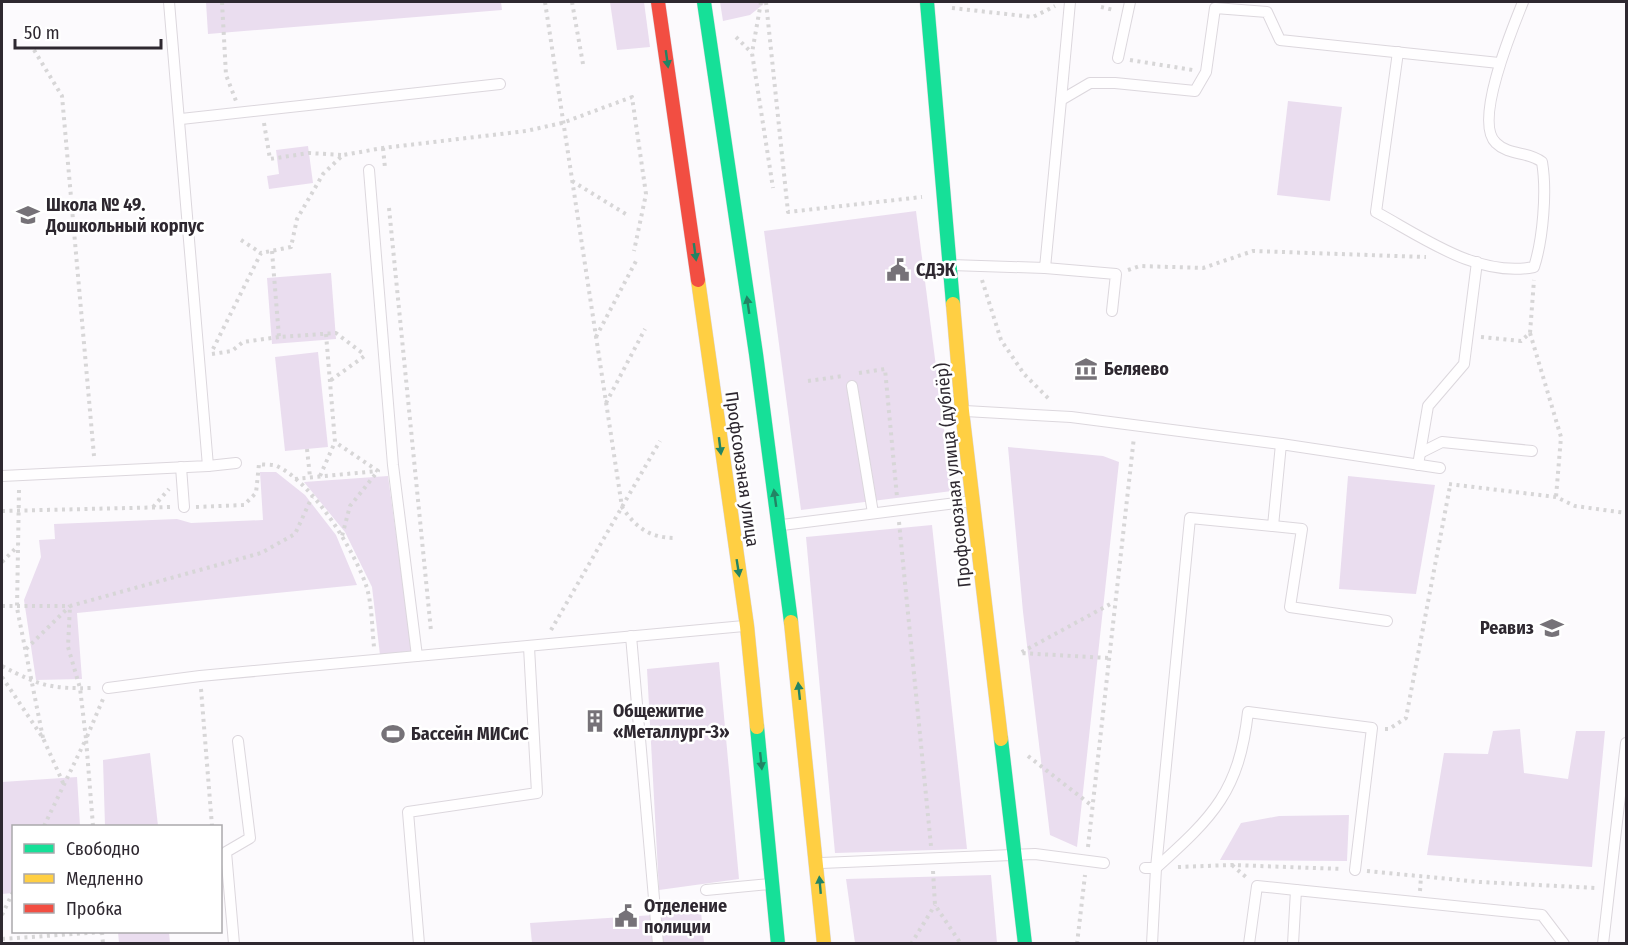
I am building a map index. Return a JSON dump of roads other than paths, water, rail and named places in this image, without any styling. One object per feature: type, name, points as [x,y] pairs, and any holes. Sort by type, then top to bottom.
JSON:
[{"type":"main road","name":"Профсоюзная улица","points":[[658,2],[747,626],[778,944]]},
{"type":"main road","name":"Профсоюзная улица","points":[[704,2],[779,526],[818,863],[824,944]]},
{"type":"main road","name":"Профсоюзная улица (дублёр)","points":[[927,2],[962,411],[1025,944]]},
{"type":"lane","points":[[169,2],[181,118],[208,466]]},
{"type":"lane","points":[[1045,268],[1070,2]]},
{"type":"lane","points":[[1118,58],[1130,2]]},
{"type":"lane","points":[[1398,52],[1376,212],[1466,260],[1521,269],[1534,267],[1539,253],[1544,176],[1542,162],[1532,155],[1510,152],[1495,142],[1488,126],[1499,63],[1523,2]]},
{"type":"lane","points":[[1061,100],[1090,83],[1115,83],[1195,91],[1206,72],[1215,8],[1267,12],[1280,40],[1499,63]]},
{"type":"lane","points":[[181,118],[501,84]]},
{"type":"lane","points":[[369,170],[393,465],[417,656]]},
{"type":"lane","points":[[1419,459],[1428,406],[1464,364],[1477,262]]},
{"type":"lane","points":[[951,266],[1045,268],[1116,274],[1112,311]]},
{"type":"lane","points":[[852,386],[873,513]]},
{"type":"lane","points":[[962,411],[1071,417],[1136,424],[1281,444],[1419,459],[1440,468]]},
{"type":"lane","points":[[1419,459],[1442,441],[1532,452]]},
{"type":"lane","points":[[1273,526],[1281,444]]},
{"type":"lane","points":[[2,476],[236,463]]},
{"type":"lane","points":[[181,467],[184,507]]},
{"type":"lane","points":[[779,526],[973,501]]},
{"type":"lane","points":[[1152,944],[1156,868],[1190,518],[1302,529],[1290,607],[1387,621]]},
{"type":"lane","points":[[108,688],[200,676],[529,647],[656,632],[747,626]]},
{"type":"lane","points":[[631,636],[658,944]]},
{"type":"lane","points":[[419,944],[408,812],[537,793],[529,647]]},
{"type":"lane","points":[[1144,868],[1156,868],[1200,829],[1225,795],[1243,751],[1248,712],[1372,728],[1355,870]]},
{"type":"lane","points":[[234,944],[226,852],[250,838],[238,741]]},
{"type":"lane","points":[[1603,944],[1626,743]]},
{"type":"lane","points":[[818,863],[1035,854],[1104,863]]},
{"type":"lane","points":[[706,890],[773,884]]},
{"type":"lane","points":[[1249,944],[1257,886],[1542,915],[1564,944]]},
{"type":"lane","points":[[1293,944],[1296,890]]},
{"type":"place","name":"Школа № 49. Дошкольный корпус","points":[[28,215]]},
{"type":"place","name":"СДЭК","points":[[898,270]]},
{"type":"place","name":"Беляево","points":[[1086,369]]},
{"type":"place","name":"Реавиз","points":[[1552,628]]},
{"type":"place","name":"Общежитие «Металлург-3»","points":[[595,721]]},
{"type":"place","name":"Бассейн МИСиС","points":[[393,734]]},
{"type":"place","name":"Отделение полиции","points":[[626,916]]}]
